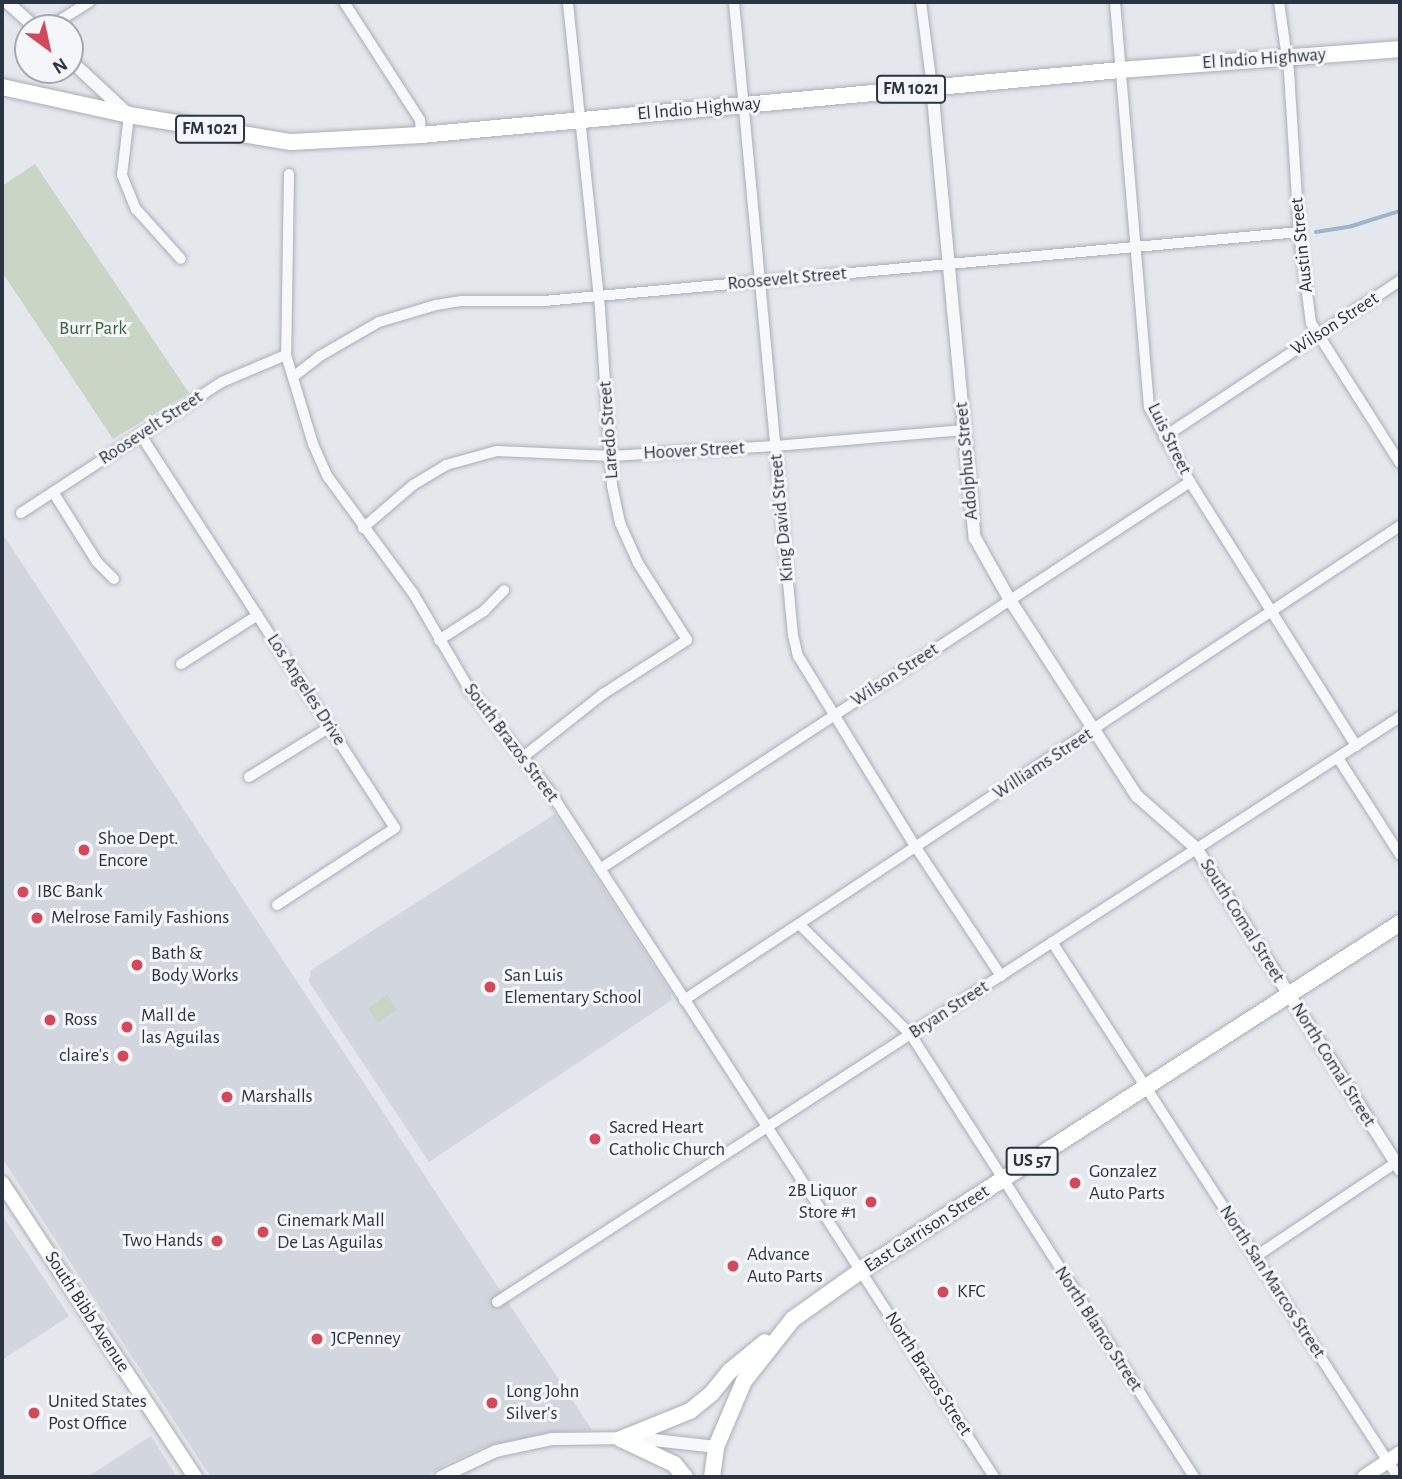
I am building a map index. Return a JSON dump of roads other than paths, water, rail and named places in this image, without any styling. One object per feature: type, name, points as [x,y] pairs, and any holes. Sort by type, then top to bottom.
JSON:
[{"type":"main road","name":"El Indio Highway","points":[[2,87],[128,114],[291,142],[421,135],[1121,70],[1400,48]]},
{"type":"main road","points":[[2,103],[25,92]]},
{"type":"main road","name":"East Garrison Street","points":[[712,1477],[716,1447],[744,1381],[793,1319],[862,1270],[1400,923]]},
{"type":"main road","name":"South Bibb Avenue","points":[[2,1183],[195,1477]]},
{"type":"main road","points":[[621,1438],[690,1411],[712,1393],[730,1371],[793,1319]]},
{"type":"main road","points":[[621,1438],[674,1464],[685,1477]]},
{"type":"main road","points":[[1364,1477],[1394,1457]]},
{"type":"street","points":[[6,2],[20,14]]},
{"type":"street","points":[[70,14],[89,2]]},
{"type":"street","points":[[344,2],[420,120],[421,135]]},
{"type":"street","name":"Laredo Street","points":[[523,757],[603,694],[687,640],[638,563],[620,523],[612,485],[612,456],[598,296],[568,2]]},
{"type":"street","name":"King David Street","points":[[734,2],[795,646],[803,666],[833,716],[1001,976]]},
{"type":"street","name":"Adolphus Street","points":[[921,2],[932,88],[975,538],[1010,600],[1137,796],[1196,848]]},
{"type":"street","name":"Luis Street","points":[[1115,2],[1149,407],[1190,482],[1356,746]]},
{"type":"street","name":"Austin Street","points":[[1279,2],[1284,56],[1289,72],[1299,232],[1311,323],[1400,463]]},
{"type":"street","points":[[84,73],[128,114],[122,175],[136,209],[181,259]]},
{"type":"street","name":"South Brazos Street","points":[[289,174],[286,355],[313,444],[328,477],[413,593],[469,689],[523,757],[600,869],[862,1270]]},
{"type":"street","name":"Roosevelt Street","points":[[293,377],[320,356],[379,322],[436,304],[598,296],[1299,232]]},
{"type":"street","name":"Wilson Street","points":[[1164,437],[1400,281]]},
{"type":"street","name":"Roosevelt Street","points":[[21,513],[222,382],[286,355]]},
{"type":"street","name":"Hoover Street","points":[[363,528],[413,485],[446,465],[497,451],[612,456],[964,430]]},
{"type":"street","name":"Los Angeles Drive","points":[[140,434],[395,828],[277,905]]},
{"type":"street","name":"Wilson Street","points":[[600,869],[1190,482]]},
{"type":"street","points":[[53,492],[97,562],[114,579]]},
{"type":"street","name":"Williams Street","points":[[684,1000],[1400,526]]},
{"type":"street","points":[[439,640],[484,611],[504,590]]},
{"type":"street","points":[[181,664],[257,615]]},
{"type":"street","name":"Bryan Street","points":[[497,1303],[1400,717]]},
{"type":"street","points":[[248,777],[330,727]]},
{"type":"street","points":[[1338,758],[1400,855]]},
{"type":"street","name":"South Comal Street","points":[[1196,848],[1289,995]]},
{"type":"street","name":"North Blanco Street","points":[[799,924],[911,1035],[1194,1477]]},
{"type":"street","name":"North San Marcos Street","points":[[1052,942],[1255,1257],[1394,1457],[1398,1477]]},
{"type":"street","name":"North Comal Street","points":[[1289,995],[1399,1165]]},
{"type":"street","points":[[1255,1257],[1399,1165]]},
{"type":"street","name":"North Brazos Street","points":[[862,1270],[994,1477]]},
{"type":"street","points":[[441,1477],[496,1451],[552,1438],[621,1438],[716,1447]]},
{"type":"waterway","points":[[1316,232],[1352,226],[1400,211]]},
{"type":"place","name":"Shoe Dept. Encore","points":[[84,850]]},
{"type":"place","name":"IBC Bank","points":[[23,892]]},
{"type":"place","name":"Melrose Family Fashions","points":[[37,918]]},
{"type":"place","name":"Bath & Body Works","points":[[137,965]]},
{"type":"place","name":"San Luis Elementary School","points":[[490,987]]},
{"type":"place","name":"Ross","points":[[50,1020]]},
{"type":"place","name":"Mall de las Aguilas","points":[[127,1027]]},
{"type":"place","name":"claire's","points":[[123,1056]]},
{"type":"place","name":"Marshalls","points":[[227,1097]]},
{"type":"place","name":"Sacred Heart Catholic Church","points":[[595,1139]]},
{"type":"place","name":"Gonzalez Auto Parts","points":[[1075,1183]]},
{"type":"place","name":"2B Liquor Store #1","points":[[871,1202]]},
{"type":"place","name":"Cinemark Mall De Las Aguilas","points":[[263,1232]]},
{"type":"place","name":"Two Hands","points":[[217,1241]]},
{"type":"place","name":"Advance Auto Parts","points":[[733,1266]]},
{"type":"place","name":"KFC","points":[[943,1292]]},
{"type":"place","name":"JCPenney","points":[[317,1339]]},
{"type":"place","name":"Long John Silver's","points":[[492,1403]]},
{"type":"place","name":"United States Post Office","points":[[34,1413]]},
{"type":"park label","name":"Burr Park","points":[[93,329]]}]
